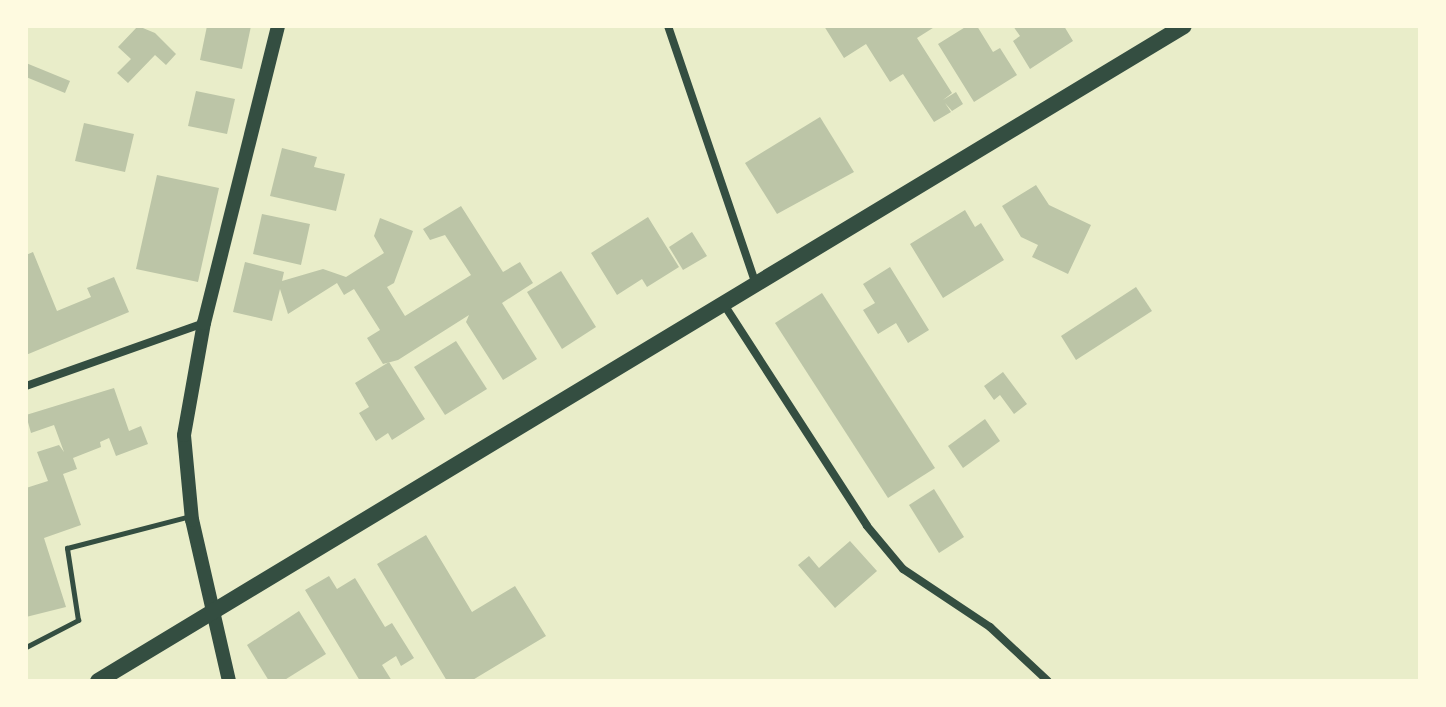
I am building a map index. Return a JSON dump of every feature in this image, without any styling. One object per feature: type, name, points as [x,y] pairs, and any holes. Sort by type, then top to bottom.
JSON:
[{"type":"main road","points":[[98,681],[1184,26]]},
{"type":"street","points":[[229,681],[210,614],[192,516],[184,435],[204,323],[278,26]]},
{"type":"street","points":[[668,26],[756,284]]},
{"type":"street","points":[[723,303],[867,526],[903,569],[990,627],[1048,681]]},
{"type":"street","points":[[26,386],[204,323]]},
{"type":"lane","points":[[26,647],[78,620],[67,548],[192,516]]},
{"type":"building","points":[[138,26],[155,33],[176,54],[166,65],[155,55],[128,83],[117,73],[131,59],[118,47]]},
{"type":"building","points":[[207,26],[251,26],[242,69],[200,60]]},
{"type":"building","points":[[824,26],[936,26],[917,38],[952,93],[943,100],[956,92],[963,104],[952,111],[945,103],[951,112],[934,122],[903,74],[890,82],[866,44],[844,58]]},
{"type":"building","points":[[967,26],[977,26],[993,52],[1000,48],[1017,75],[974,102],[938,44]]},
{"type":"building","points":[[1013,26],[1064,26],[1073,41],[1030,69],[1013,41],[1020,36]]},
{"type":"building","points":[[26,63],[70,81],[65,93],[26,77]]},
{"type":"building","points":[[196,91],[235,99],[227,134],[188,126]]},
{"type":"building","points":[[820,117],[854,172],[777,214],[745,163]]},
{"type":"building","points":[[84,123],[134,134],[125,172],[75,161]]},
{"type":"building","points":[[282,148],[317,157],[314,167],[345,174],[336,211],[270,196]]},
{"type":"building","points":[[157,175],[219,188],[198,282],[136,269]]},
{"type":"building","points":[[1036,185],[1049,205],[1091,225],[1068,274],[1032,257],[1038,245],[1021,237],[1002,206]]},
{"type":"building","points":[[461,206],[503,272],[520,262],[533,283],[502,303],[537,359],[503,380],[466,322],[469,315],[398,360],[383,364],[367,338],[380,330],[354,289],[344,295],[337,283],[288,314],[280,289],[272,321],[233,312],[245,262],[284,272],[282,281],[323,269],[346,277],[384,253],[374,236],[380,218],[413,231],[394,283],[387,287],[405,316],[471,275],[445,235],[430,240],[423,229]]},
{"type":"building","points":[[965,210],[975,227],[981,223],[1004,260],[943,298],[910,244]]},
{"type":"building","points":[[262,214],[310,224],[301,265],[253,254]]},
{"type":"building","points":[[648,217],[679,267],[647,287],[642,279],[617,295],[591,253]]},
{"type":"building","points":[[692,232],[707,256],[683,270],[669,247]]},
{"type":"building","points":[[33,252],[57,311],[91,297],[87,288],[114,277],[129,312],[26,355],[26,255]]},
{"type":"building","points":[[890,267],[929,330],[908,343],[896,323],[878,334],[863,310],[875,303],[863,284]]},
{"type":"building","points":[[561,271],[596,327],[562,349],[527,292]]},
{"type":"building","points":[[1136,287],[1152,311],[1076,360],[1061,336]]},
{"type":"building","points":[[822,293],[935,468],[888,498],[775,323]]},
{"type":"building","points":[[456,341],[487,389],[445,415],[414,367]]},
{"type":"building","points":[[389,362],[425,419],[392,440],[388,433],[376,441],[359,413],[369,407],[355,383]]},
{"type":"building","points":[[1003,372],[1027,404],[1014,414],[1000,395],[994,400],[984,386]]},
{"type":"building","points":[[114,388],[129,431],[141,426],[148,444],[116,456],[109,438],[100,442],[101,447],[73,458],[77,469],[63,474],[81,525],[44,538],[66,607],[26,617],[26,488],[48,481],[37,452],[59,445],[64,452],[54,425],[31,433],[26,415]]},
{"type":"building","points":[[985,419],[1000,441],[963,468],[948,446]]},
{"type":"building","points":[[934,489],[964,537],[939,553],[909,505]]},
{"type":"building","points":[[426,535],[472,612],[515,586],[546,636],[471,681],[447,681],[377,564]]},
{"type":"building","points":[[850,541],[877,571],[835,608],[798,565],[809,556],[819,568]]},
{"type":"building","points":[[329,576],[337,589],[355,578],[385,627],[392,623],[414,658],[401,666],[396,656],[382,665],[392,681],[360,681],[305,590]]},
{"type":"building","points":[[299,611],[326,654],[283,681],[269,681],[247,645]]}]
